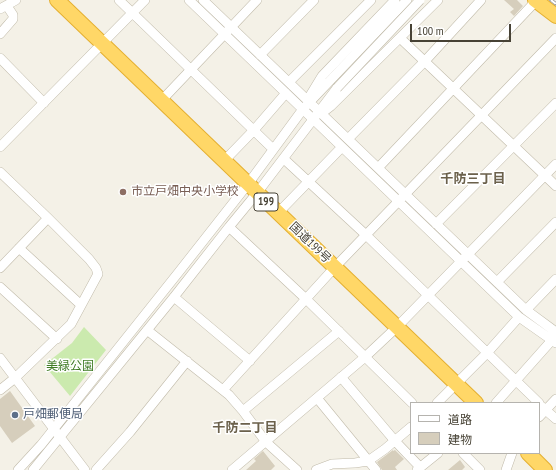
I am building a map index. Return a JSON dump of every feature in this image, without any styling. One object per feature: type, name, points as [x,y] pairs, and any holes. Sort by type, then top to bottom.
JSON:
[{"type":"highway","name":"国道199号","points":[[57,0],[475,402]]},
{"type":"highway","points":[[536,1],[556,16]]},
{"type":"highway","points":[[529,454],[546,470]]},
{"type":"street","points":[[0,34],[13,19],[12,15],[3,7],[16,0]]},
{"type":"street","points":[[119,0],[273,149]]},
{"type":"street","points":[[0,147],[145,0]]},
{"type":"street","points":[[189,0],[460,261],[523,314],[555,335],[497,402]]},
{"type":"street","points":[[203,0],[497,282],[523,314]]},
{"type":"street","points":[[161,101],[257,0]]},
{"type":"street","points":[[260,55],[314,0]]},
{"type":"street","points":[[33,470],[229,227],[253,189],[273,149],[303,109],[322,76],[395,0]]},
{"type":"street","points":[[308,101],[409,0],[425,14]]},
{"type":"street","points":[[321,112],[337,88],[420,0]]},
{"type":"street","points":[[18,470],[54,429],[253,189],[284,159],[313,119],[331,106],[438,0]]},
{"type":"street","points":[[348,139],[425,61],[481,0]]},
{"type":"street","points":[[378,168],[536,1]]},
{"type":"street","points":[[289,82],[366,2]]},
{"type":"street","points":[[400,38],[556,186]]},
{"type":"street","points":[[223,390],[335,267],[556,38]]},
{"type":"street","points":[[0,58],[44,103]]},
{"type":"street","points":[[224,161],[254,130],[286,93]]},
{"type":"street","points":[[436,224],[556,103]]},
{"type":"street","points":[[278,213],[342,146]]},
{"type":"street","points":[[284,159],[366,235],[538,402]]},
{"type":"street","points":[[232,470],[365,357],[397,327],[429,296],[460,261],[556,164]]},
{"type":"street","points":[[0,172],[48,218],[96,268],[98,274],[71,324],[16,378],[0,390]]},
{"type":"street","points":[[0,268],[48,218]]},
{"type":"street","points":[[497,282],[556,222]]},
{"type":"street","points":[[229,227],[306,299],[411,402]]},
{"type":"street","points":[[19,248],[81,305]]},
{"type":"street","points":[[438,402],[487,353],[556,279]]},
{"type":"street","points":[[0,287],[57,339]]},
{"type":"street","points":[[174,297],[250,361]]},
{"type":"street","points":[[147,330],[223,390],[243,411],[266,442],[297,470]]},
{"type":"street","points":[[243,411],[339,331]]},
{"type":"street","points":[[0,358],[85,470]]},
{"type":"street","points":[[96,470],[130,432],[186,361]]},
{"type":"street","points":[[341,377],[418,469],[437,454]]},
{"type":"street","points":[[317,398],[376,470]]},
{"type":"street","points":[[556,398],[541,405],[556,419]]},
{"type":"street","points":[[316,470],[332,464],[355,463],[368,460],[395,441],[410,428]]},
{"type":"street","points":[[464,454],[480,470]]},
{"type":"street","points":[[506,470],[512,454]]},
{"type":"green space","name":"美緑公園","points":[[84,327],[106,350],[70,396],[44,365],[72,343]]},
{"type":"building","points":[[504,0],[517,0],[523,6],[514,16],[510,12],[514,9]]},
{"type":"building","points":[[10,391],[35,426],[12,443],[0,426],[0,399]]},
{"type":"building","points":[[395,450],[404,459],[395,467],[397,470],[382,470],[377,462]]},
{"type":"building","points":[[263,451],[275,466],[271,470],[246,470],[256,461],[254,459]]},
{"type":"building","points":[[460,460],[465,467],[462,470],[448,470]]},
{"type":"railway","points":[[551,0],[556,4]]},
{"type":"place","name":"市立戸畑中央小学校","points":[[123,192]]},
{"type":"place","name":"戸畑郵便局","points":[[15,415]]},
{"type":"district","name":"千防三丁目","points":[[473,179]]},
{"type":"district","name":"千防二丁目","points":[[245,428]]}]
